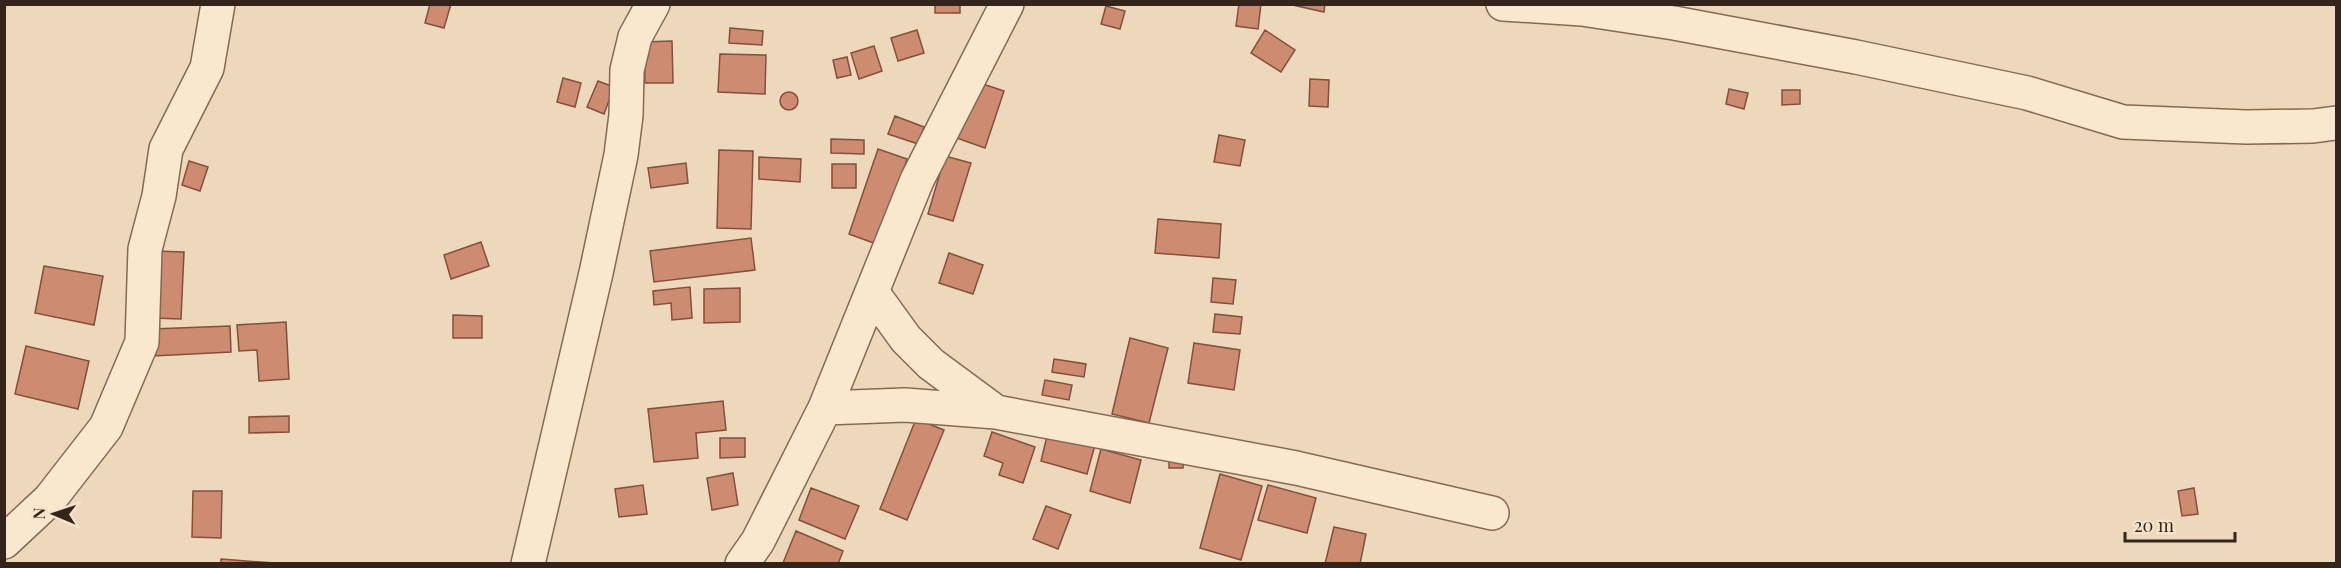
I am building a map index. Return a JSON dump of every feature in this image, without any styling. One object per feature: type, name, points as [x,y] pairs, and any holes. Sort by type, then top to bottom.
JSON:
[{"type":"street","points":[[4,542],[50,499],[106,427],[142,342],[145,249],[159,196],[166,149],[207,68],[218,4]]},
{"type":"street","points":[[528,564],[621,155],[626,115],[627,70],[635,37],[653,4]]},
{"type":"street","points":[[742,564],[758,541],[825,408],[917,180],[1007,4]]},
{"type":"street","points":[[1503,4],[1582,9],[1674,23],[1856,57],[2027,93],[2122,122],[2246,127],[2313,126],[2337,123]]},
{"type":"street","points":[[872,292],[906,339],[931,364],[996,412]]},
{"type":"street","points":[[825,408],[906,405],[996,412],[1296,468],[1492,513]]},
{"type":"building","points":[[430,4],[451,4],[444,28],[425,23]]},
{"type":"building","points":[[935,4],[960,4],[960,13],[935,13]]},
{"type":"building","points":[[1239,4],[1261,4],[1258,29],[1236,26]]},
{"type":"building","points":[[1288,4],[1325,4],[1324,12]]},
{"type":"building","points":[[1106,6],[1125,11],[1120,29],[1101,24]]},
{"type":"building","points":[[730,28],[763,31],[762,45],[729,43]]},
{"type":"building","points":[[917,30],[924,53],[898,61],[891,38]]},
{"type":"building","points":[[1265,30],[1295,50],[1281,72],[1251,53]]},
{"type":"building","points":[[672,41],[673,83],[645,83],[644,42]]},
{"type":"building","points":[[874,46],[882,71],[859,79],[851,53]]},
{"type":"building","points":[[720,54],[766,55],[765,94],[718,92]]},
{"type":"building","points":[[847,57],[851,75],[837,78],[833,60]]},
{"type":"building","points":[[563,78],[581,83],[575,107],[557,102]]},
{"type":"building","points":[[1310,79],[1329,80],[1328,107],[1309,106]]},
{"type":"building","points":[[598,81],[614,87],[604,114],[587,107]]},
{"type":"building","points":[[974,81],[1004,91],[985,148],[954,137]]},
{"type":"building","points":[[1729,89],[1748,93],[1744,109],[1726,104]]},
{"type":"building","points":[[1782,90],[1800,90],[1800,104],[1782,105]]},
{"type":"building","points":[[789,92],[795,95],[798,101],[795,107],[789,110],[783,107],[780,101],[783,95]]},
{"type":"building","points":[[895,116],[924,127],[918,144],[888,134]]},
{"type":"building","points":[[1219,135],[1245,140],[1240,166],[1214,162]]},
{"type":"building","points":[[831,139],[864,140],[864,154],[831,153]]},
{"type":"building","points":[[878,149],[907,159],[879,245],[849,234]]},
{"type":"building","points":[[719,150],[753,151],[751,229],[717,228]]},
{"type":"building","points":[[945,156],[971,163],[953,221],[928,214]]},
{"type":"building","points":[[759,157],[801,159],[800,182],[759,179]]},
{"type":"building","points":[[189,161],[208,167],[200,191],[182,185]]},
{"type":"building","points":[[686,163],[688,183],[651,188],[648,168]]},
{"type":"building","points":[[832,164],[856,164],[856,188],[832,188]]},
{"type":"building","points":[[1158,219],[1221,224],[1219,258],[1155,253]]},
{"type":"building","points":[[751,238],[755,270],[654,282],[650,251]]},
{"type":"building","points":[[481,242],[489,266],[451,279],[444,255]]},
{"type":"building","points":[[155,251],[184,252],[181,319],[152,318]]},
{"type":"building","points":[[949,253],[983,265],[973,294],[939,283]]},
{"type":"building","points":[[44,266],[103,276],[94,325],[35,313]]},
{"type":"building","points":[[1213,278],[1236,280],[1233,304],[1211,302]]},
{"type":"building","points":[[690,287],[692,318],[672,320],[671,303],[654,305],[653,291]]},
{"type":"building","points":[[740,288],[740,322],[704,323],[704,289]]},
{"type":"building","points":[[1215,314],[1242,317],[1240,334],[1213,332]]},
{"type":"building","points":[[453,315],[482,316],[482,338],[453,338]]},
{"type":"building","points":[[286,322],[289,379],[259,381],[257,350],[239,351],[237,325]]},
{"type":"building","points":[[230,326],[231,352],[153,356],[152,329]]},
{"type":"building","points":[[1130,338],[1168,348],[1149,423],[1112,414]]},
{"type":"building","points":[[1194,343],[1240,350],[1234,390],[1188,383]]},
{"type":"building","points":[[26,346],[89,361],[78,409],[15,394]]},
{"type":"building","points":[[1054,359],[1086,364],[1084,377],[1052,372]]},
{"type":"building","points":[[1045,380],[1072,385],[1069,400],[1042,395]]},
{"type":"building","points":[[723,401],[726,430],[696,433],[698,458],[654,462],[648,409]]},
{"type":"building","points":[[289,416],[289,432],[249,433],[249,417]]},
{"type":"building","points":[[916,419],[944,430],[907,520],[880,509]]},
{"type":"building","points":[[992,432],[1035,447],[1023,483],[999,475],[1003,463],[984,456]]},
{"type":"building","points":[[1048,432],[1095,445],[1087,474],[1041,461]]},
{"type":"building","points":[[720,438],[745,438],[745,457],[720,458]]},
{"type":"building","points":[[1101,449],[1141,460],[1130,503],[1090,491]]},
{"type":"building","points":[[1169,453],[1184,453],[1183,468],[1169,468]]},
{"type":"building","points":[[733,473],[738,505],[712,510],[707,478]]},
{"type":"building","points":[[1220,474],[1262,486],[1241,560],[1200,548]]},
{"type":"building","points":[[643,485],[647,514],[619,517],[615,489]]},
{"type":"building","points":[[1268,485],[1316,498],[1307,533],[1258,520]]},
{"type":"building","points":[[811,488],[859,506],[845,539],[799,520]]},
{"type":"building","points":[[2194,488],[2198,514],[2182,516],[2178,491]]},
{"type":"building","points":[[193,491],[222,491],[221,538],[192,537]]},
{"type":"building","points":[[1046,506],[1071,515],[1058,549],[1033,539]]},
{"type":"building","points":[[1334,527],[1366,534],[1360,564],[1325,564]]},
{"type":"building","points":[[796,531],[843,551],[838,564],[783,563]]},
{"type":"building","points":[[221,559],[274,563],[274,564],[221,564]]}]
